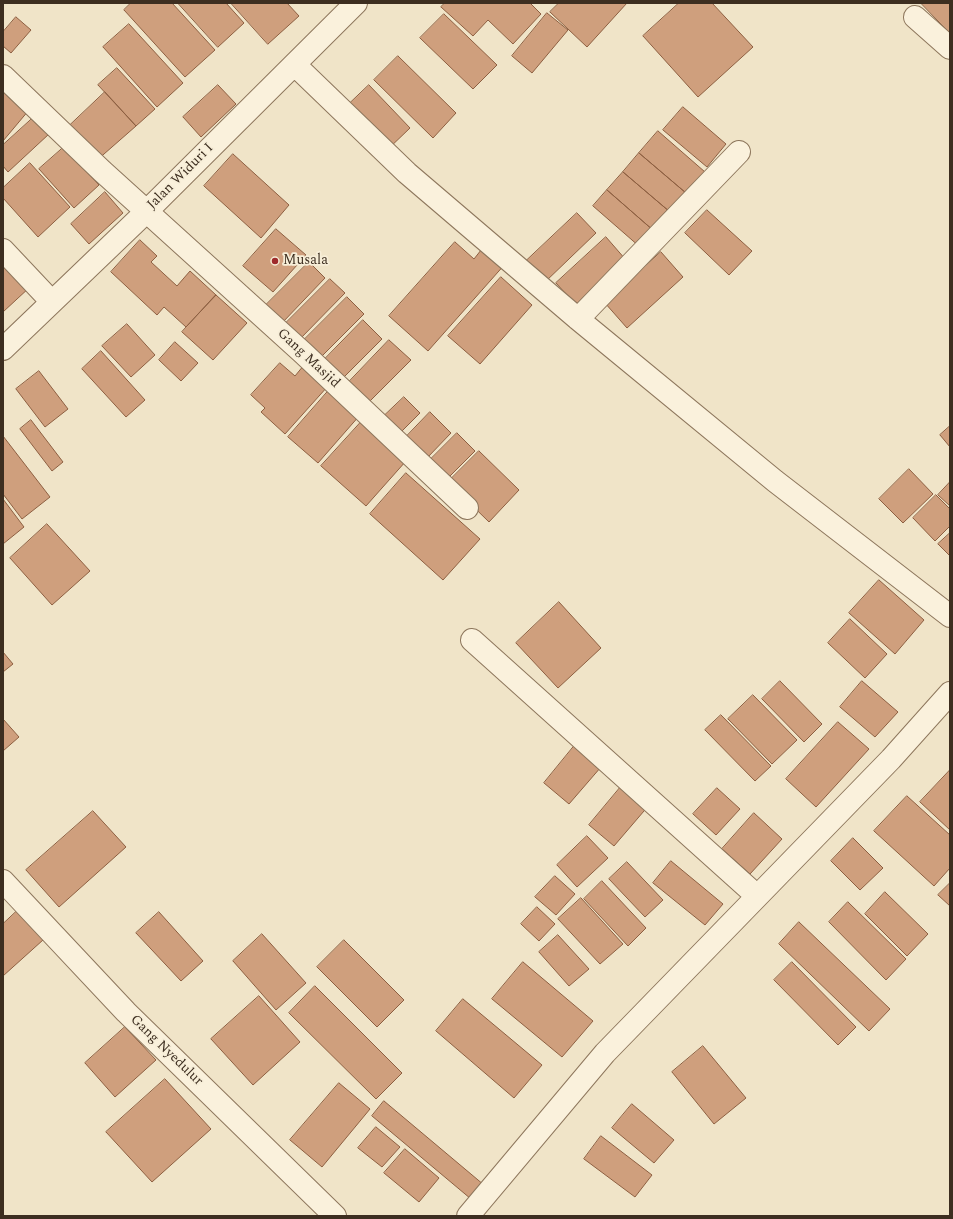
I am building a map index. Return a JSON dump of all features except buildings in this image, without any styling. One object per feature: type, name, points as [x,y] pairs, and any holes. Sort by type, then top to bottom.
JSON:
[{"type":"street","name":"Jalan Widuri I","points":[[3,349],[147,211],[356,3]]},
{"type":"street","points":[[915,16],[950,48]]},
{"type":"street","points":[[295,65],[407,173],[578,319],[775,482],[950,616]]},
{"type":"street","name":"Gang Masjid","points":[[3,76],[102,171],[303,353],[467,508]]},
{"type":"street","points":[[578,319],[739,152]]},
{"type":"street","points":[[3,250],[52,302]]},
{"type":"street","points":[[472,640],[757,896]]},
{"type":"street","points":[[468,1216],[605,1053],[891,759],[950,693]]},
{"type":"street","name":"Gang Nyedulur","points":[[3,880],[126,1012],[335,1216]]},
{"type":"place","name":"Musala","points":[[275,261]]}]
